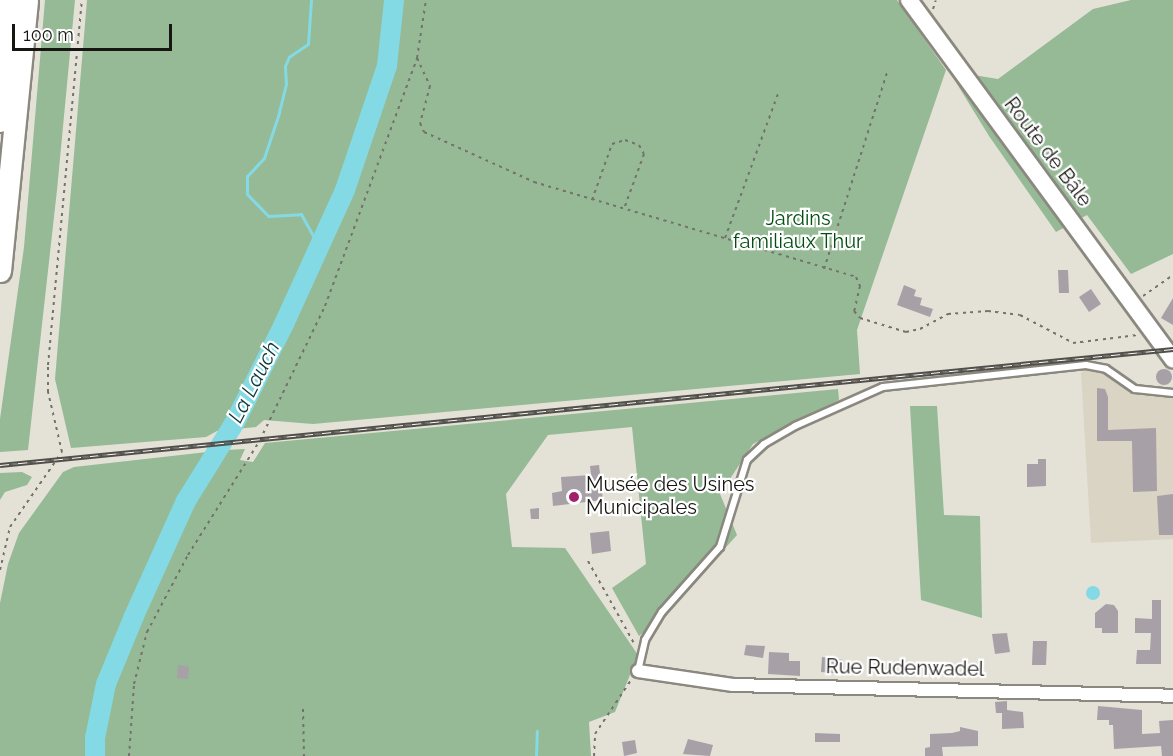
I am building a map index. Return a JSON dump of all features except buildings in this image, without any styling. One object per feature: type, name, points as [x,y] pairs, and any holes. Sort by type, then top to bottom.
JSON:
[{"type":"highway","points":[[0,121],[10,0]]},
{"type":"highway","points":[[0,271],[27,0]]},
{"type":"main road","name":"Route de Bâle","points":[[909,0],[1173,359]]},
{"type":"street","name":"Rue Rudenwadel","points":[[638,671],[733,685],[1173,696]]},
{"type":"lane","points":[[638,671],[640,656],[662,612],[720,547],[747,460],[765,444],[795,426],[883,387],[1086,365],[1106,369],[1135,389],[1173,393]]},
{"type":"path","points":[[0,570],[10,527],[62,452],[48,392],[48,365],[82,0]]},
{"type":"path","points":[[129,756],[134,684],[147,632],[188,555],[260,440],[325,306],[417,58],[426,0]]},
{"type":"path","points":[[417,58],[430,86],[420,123],[424,132],[534,182],[592,201],[856,277],[860,286],[854,311],[860,318],[906,332],[920,329],[948,314],[988,311],[1020,315],[1073,343],[1103,342],[1152,330]]},
{"type":"path","points":[[824,269],[888,70]]},
{"type":"path","points":[[725,238],[779,91]]},
{"type":"path","points":[[592,201],[612,144],[625,140],[639,145],[644,154],[624,209]]},
{"type":"path","points":[[1133,304],[1173,275]]},
{"type":"path","points":[[588,561],[640,656]]},
{"type":"path","points":[[594,756],[595,734],[616,697],[638,671]]},
{"type":"path","points":[[303,709],[304,756]]},
{"type":"shaded area","points":[[1100,362],[1138,394],[1173,395],[1173,539],[1091,543],[1081,373]]},
{"type":"green space","points":[[45,0],[75,0],[57,190],[28,450],[0,452],[0,419],[24,247]]},
{"type":"green space","name":"Jardins familiaux Thur","points":[[87,0],[897,0],[946,70],[857,330],[860,374],[313,424],[264,420],[256,427],[217,431],[206,437],[71,448],[55,379]]},
{"type":"green space","points":[[1131,0],[1173,0],[1173,254],[1131,274],[1087,215],[1056,232],[989,136],[949,71],[998,79],[1093,9]]},
{"type":"green space","points":[[838,389],[839,400],[753,444],[720,494],[737,535],[666,614],[639,636],[612,588],[646,564],[632,427],[548,435],[506,494],[512,547],[565,548],[638,655],[615,712],[589,722],[591,756],[0,756],[0,603],[8,564],[19,533],[63,472],[74,467],[245,449],[240,460],[253,462],[265,443]]},
{"type":"green space","points":[[910,406],[937,406],[944,515],[980,516],[982,618],[921,600]]},
{"type":"green space","points":[[22,472],[32,477],[27,485],[5,492],[0,500],[0,473]]},
{"type":"water","points":[[1093,586],[1098,588],[1100,593],[1098,598],[1093,600],[1088,598],[1086,593],[1088,588]]},
{"type":"waterway","points":[[311,0],[308,44],[289,57],[285,66],[286,84],[279,113],[264,158],[247,176],[247,194],[268,216],[301,214],[319,247]]},
{"type":"waterway","name":"La Lauch","points":[[95,756],[95,738],[106,684],[134,616],[186,501],[235,422],[284,324],[345,190],[387,66],[394,0]]},
{"type":"waterway","points":[[536,756],[537,731]]},
{"type":"railway","points":[[0,465],[1173,349]]},
{"type":"place","name":"Musée des Usines Municipales","points":[[574,497]]}]
